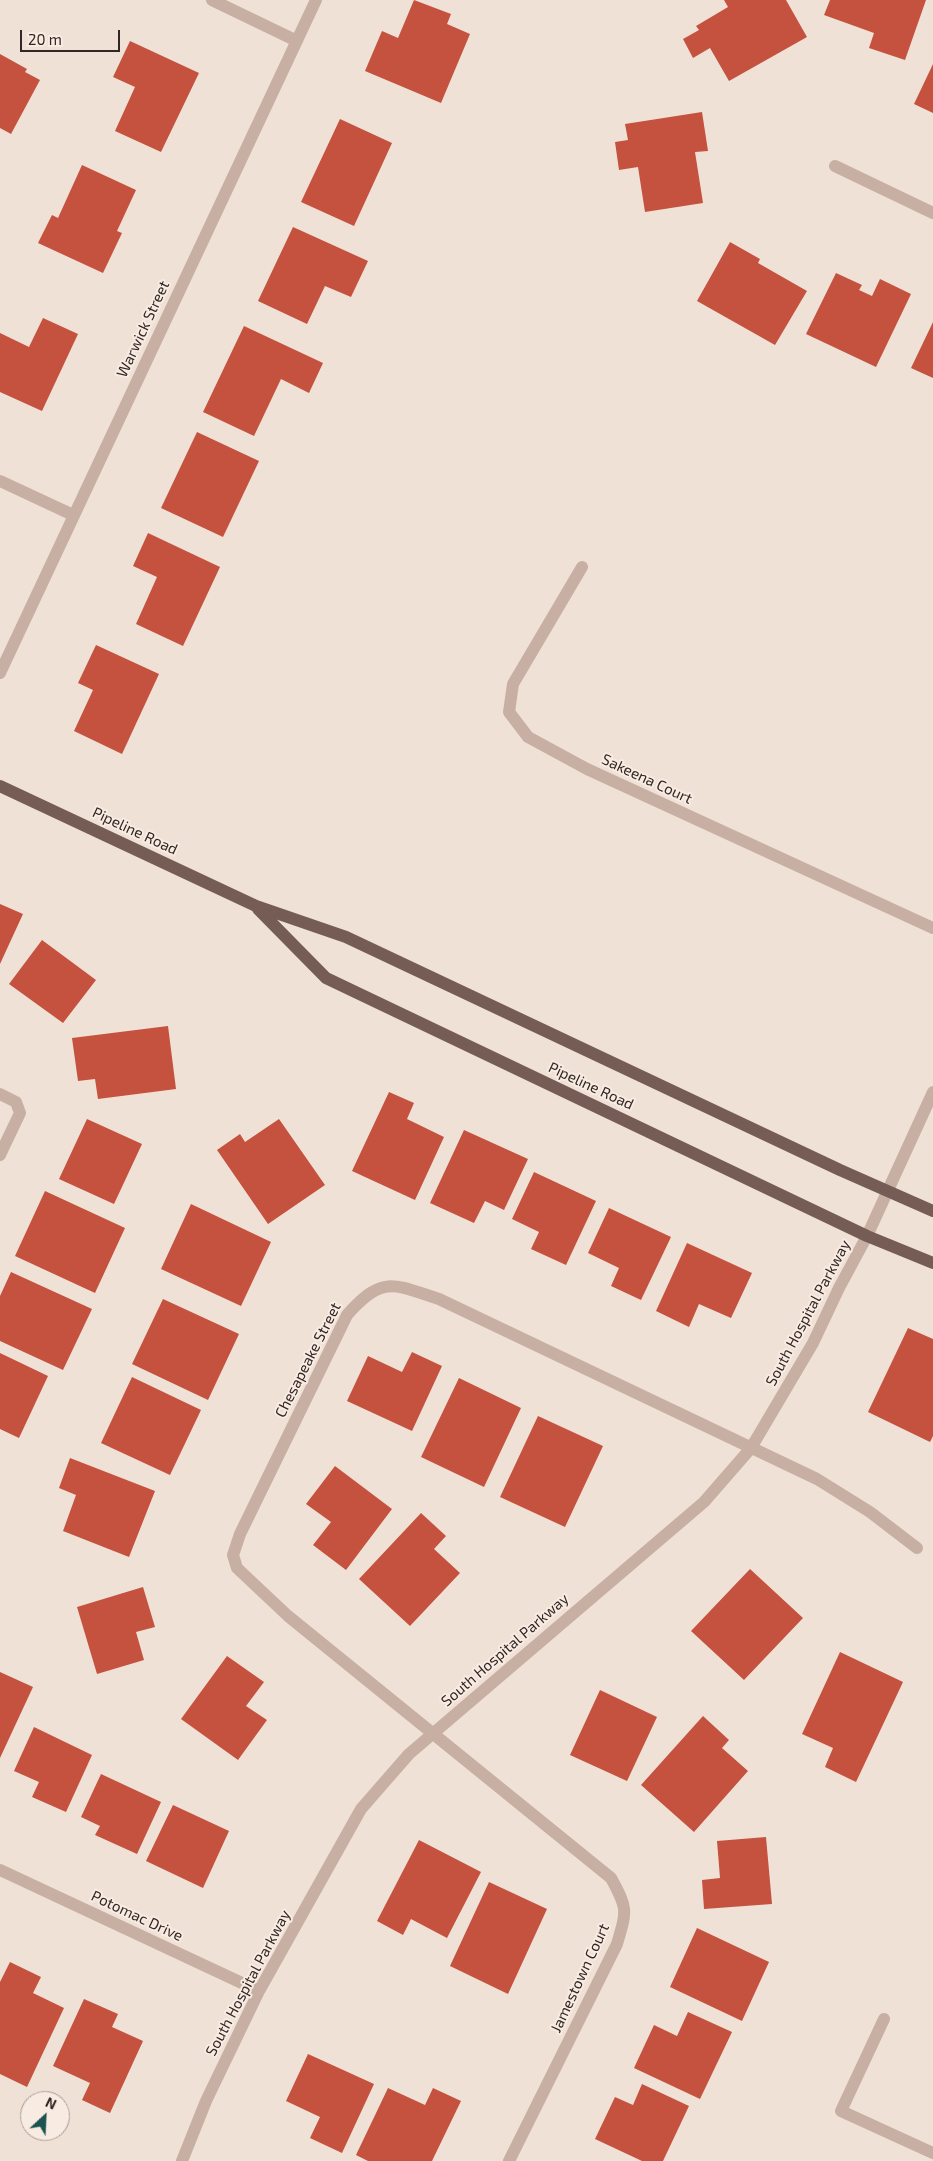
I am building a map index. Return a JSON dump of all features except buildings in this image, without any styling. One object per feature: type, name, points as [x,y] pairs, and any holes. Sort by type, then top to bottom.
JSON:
[{"type":"main road","name":"Pipeline Road","points":[[0,786],[256,906],[346,937],[933,1212]]},
{"type":"main road","name":"Pipeline Road","points":[[256,906],[326,978],[867,1236],[933,1264]]},
{"type":"street","points":[[212,0],[298,41]]},
{"type":"street","name":"Warwick Street","points":[[0,673],[316,0]]},
{"type":"street","points":[[835,166],[933,213]]},
{"type":"street","points":[[0,481],[73,515]]},
{"type":"street","name":"Sakeena Court","points":[[582,567],[513,684],[509,712],[528,737],[587,769],[933,928]]},
{"type":"street","name":"South Hospital Parkway","points":[[182,2161],[206,2101],[259,1991],[361,1809],[409,1754],[704,1502],[751,1448],[813,1343],[839,1288],[867,1236],[933,1092]]},
{"type":"street","points":[[0,1094],[16,1102],[20,1113],[0,1155]]},
{"type":"street","name":"Chesapeake Street","points":[[434,1733],[288,1616],[237,1568],[233,1555],[240,1534],[347,1315],[364,1296],[381,1287],[398,1286],[439,1299],[817,1479],[870,1512],[917,1548]]},
{"type":"street","name":"Jamestown Court","points":[[434,1733],[611,1878],[624,1901],[626,1913],[617,1944],[509,2161]]},
{"type":"street","name":"Potomac Drive","points":[[0,1870],[259,1991]]},
{"type":"street","points":[[884,2019],[840,2111],[933,2153]]}]
